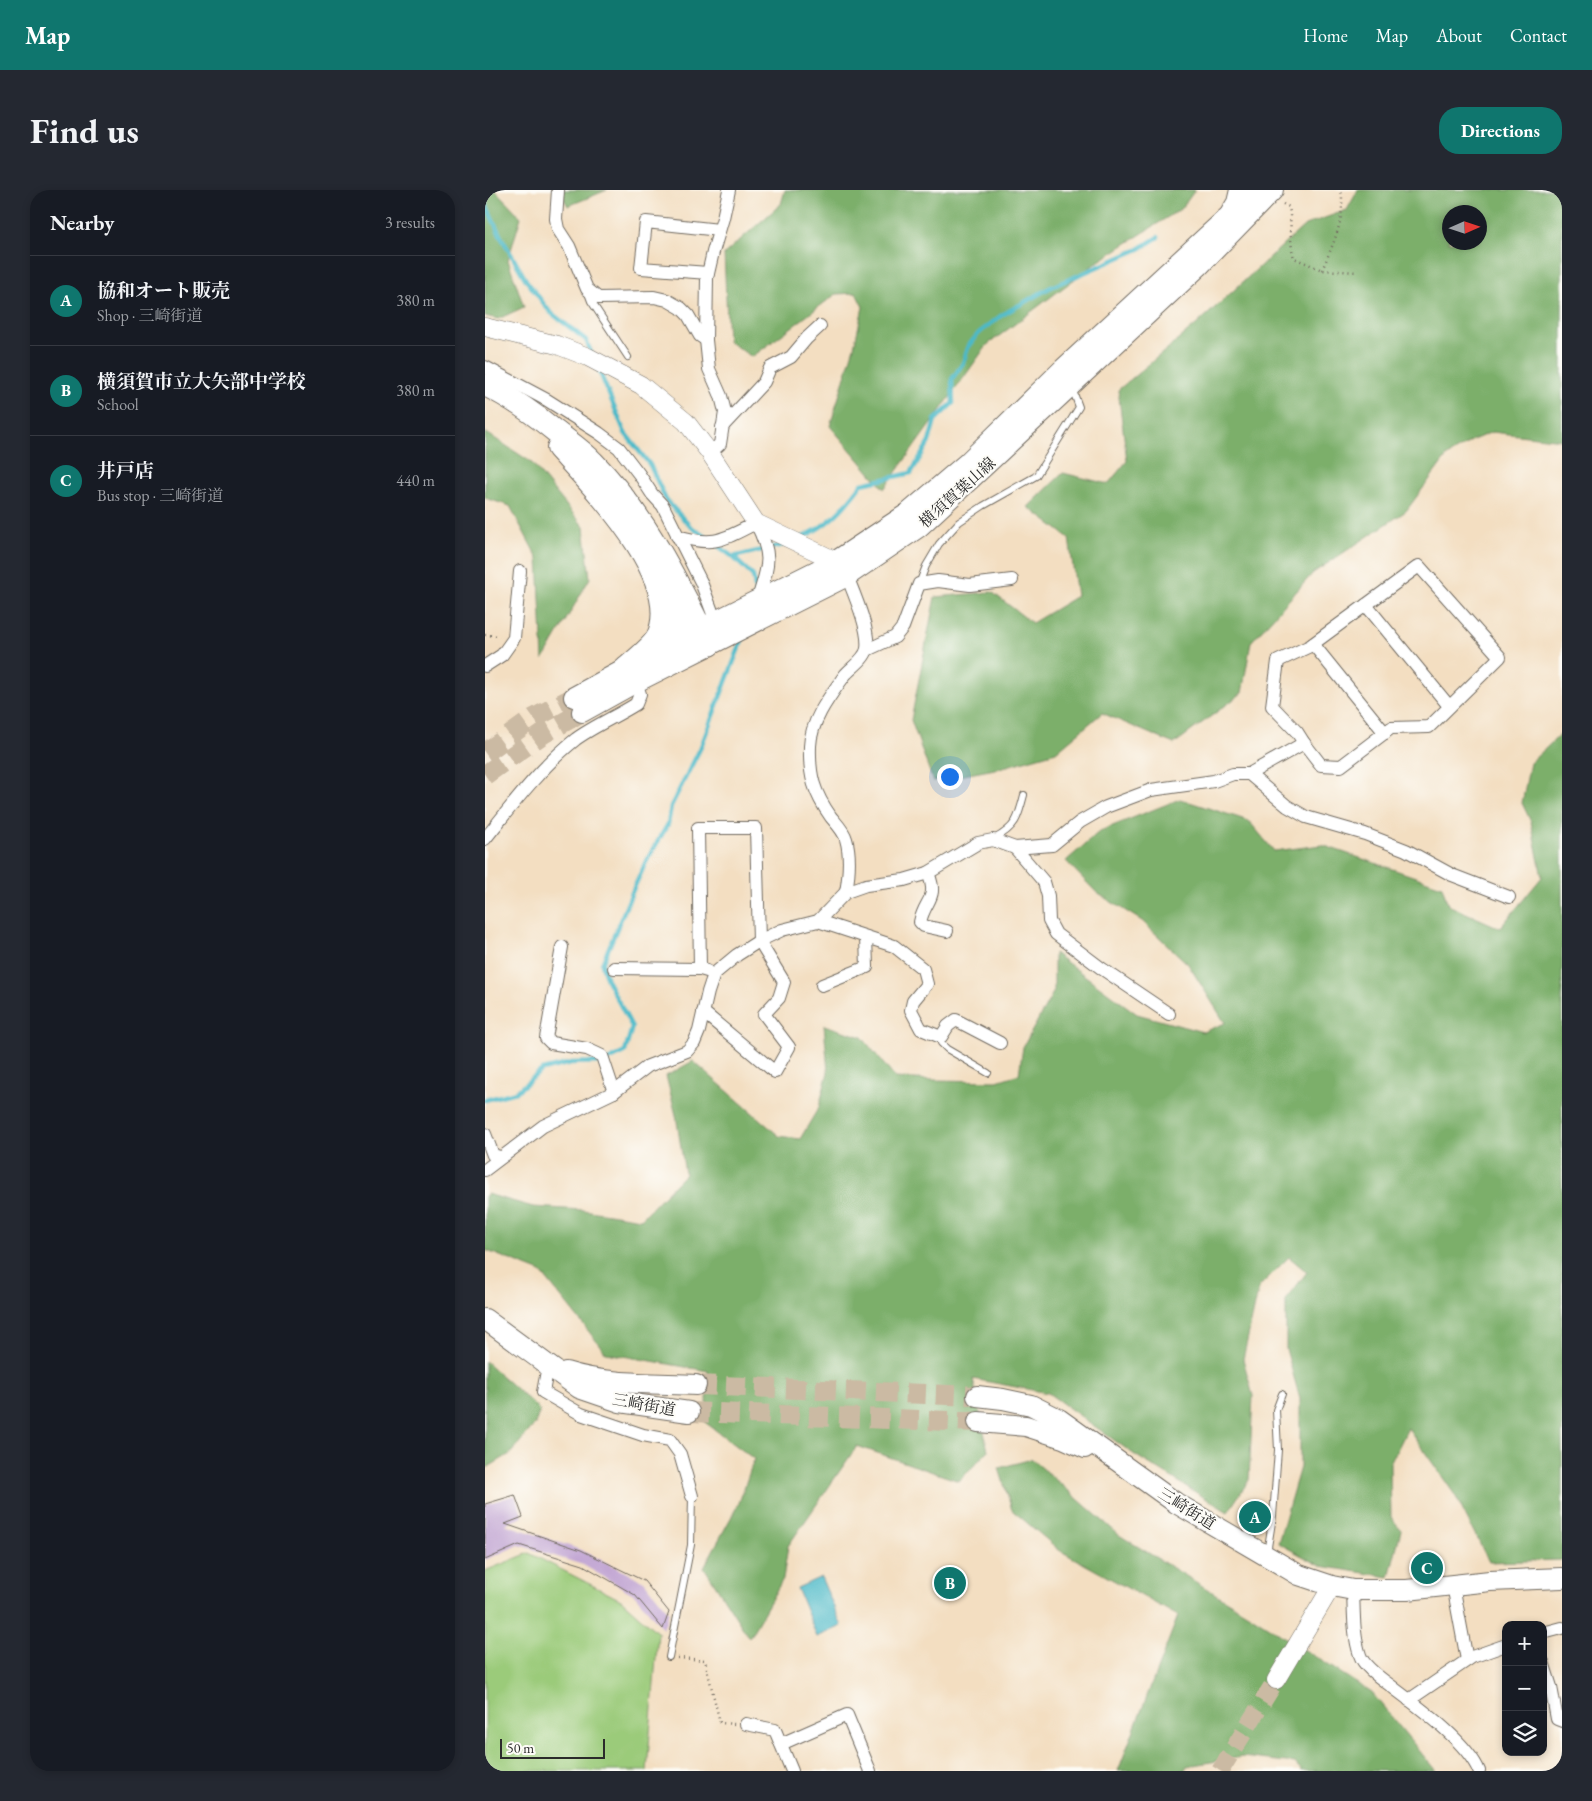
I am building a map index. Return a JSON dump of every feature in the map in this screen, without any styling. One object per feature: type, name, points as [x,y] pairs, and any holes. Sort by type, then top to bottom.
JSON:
[{"type":"highway","points":[[1232,213],[1238,203],[1241,190]]},
{"type":"highway","points":[[485,385],[527,409],[592,461],[610,481],[638,516],[659,549],[703,633]]},
{"type":"highway","points":[[485,396],[546,436],[590,483],[632,537],[644,556],[662,597],[663,610],[661,627],[656,640],[630,676]]},
{"type":"highway","points":[[657,584],[703,633]]},
{"type":"main road","name":"横須賀葉山線","points":[[578,705],[757,602],[841,569],[968,462],[1063,369],[1232,213],[1253,190]]},
{"type":"main road","name":"横須賀葉山線","points":[[703,633],[841,569],[919,527],[994,459],[1071,384],[1198,266],[1276,196]]},
{"type":"main road","name":"三崎街道","points":[[485,1319],[579,1388],[620,1402],[689,1412]]},
{"type":"main road","name":"三崎街道","points":[[547,1366],[582,1377],[696,1385]]},
{"type":"main road","name":"三崎街道","points":[[977,1396],[1031,1405],[1059,1419],[1176,1503],[1299,1576],[1353,1590],[1407,1590],[1490,1581],[1562,1578]]},
{"type":"main road","points":[[1026,1426],[1033,1416],[1031,1405]]},
{"type":"main road","name":"三崎街道","points":[[978,1422],[1026,1426],[1063,1438],[1131,1471]]},
{"type":"street","points":[[558,190],[556,219],[558,230],[569,246],[587,290],[598,298],[654,297],[667,300],[681,308],[688,315],[700,336],[706,340]]},
{"type":"street","points":[[710,453],[720,444],[725,412],[721,396],[709,369],[706,340],[708,273],[729,190]]},
{"type":"street","points":[[708,273],[641,268],[646,222],[719,230]]},
{"type":"street","points":[[722,427],[764,382],[770,368],[791,357],[820,326]]},
{"type":"street","points":[[485,327],[557,345],[616,370],[641,385],[686,422],[710,453],[756,523],[766,543],[767,570],[757,602]]},
{"type":"street","points":[[485,367],[547,400],[619,448],[652,494],[663,506],[701,582],[703,633]]},
{"type":"street","points":[[756,523],[841,569],[859,608],[865,630],[867,650]]},
{"type":"street","points":[[677,536],[697,542],[711,543],[727,538],[756,523]]},
{"type":"street","points":[[1419,566],[1500,657],[1429,726],[1391,728],[1341,766],[1321,765],[1297,732],[1272,706],[1278,661],[1313,644],[1419,566]]},
{"type":"street","points":[[485,666],[502,655],[514,638],[520,571]]},
{"type":"street","points":[[846,892],[849,870],[846,838],[816,792],[811,779],[811,733],[818,716],[846,675],[867,650],[895,637],[903,627],[919,584],[938,582],[970,585],[1011,580]]},
{"type":"street","points":[[1366,605],[1449,706]]},
{"type":"street","points":[[1313,644],[1385,733]]},
{"type":"street","points":[[485,839],[508,810],[577,738],[636,704],[640,694],[630,676]]},
{"type":"street","points":[[485,1170],[492,1157],[543,1126],[614,1092],[648,1066],[687,1051],[695,1044],[714,974],[737,955],[759,941],[782,930],[818,921],[846,892],[928,873],[978,843],[993,840],[1015,848],[1052,844],[1079,822],[1106,807],[1151,790],[1214,781],[1233,774],[1249,774],[1304,743]]},
{"type":"street","points":[[1249,774],[1287,806],[1306,817],[1365,834],[1406,850],[1452,874],[1509,897]]},
{"type":"street","points":[[700,969],[698,828],[756,828],[759,941],[784,982],[779,998],[765,1014],[789,1047],[775,1072],[703,1012]]},
{"type":"street","points":[[1015,848],[1044,882],[1049,896],[1049,921],[1056,934],[1101,968],[1169,1014]]},
{"type":"street","points":[[928,873],[934,886],[932,896],[922,914],[920,922],[924,926],[947,931]]},
{"type":"street","points":[[818,921],[893,946],[923,969],[927,984],[913,1001],[911,1010],[921,1028],[941,1037],[948,1026],[957,1020],[1000,1043]]},
{"type":"street","points":[[822,985],[867,967],[866,937]]},
{"type":"street","points":[[562,947],[546,1038],[551,1043],[587,1049],[602,1056],[614,1092]]},
{"type":"street","points":[[614,968],[700,969],[714,974]]},
{"type":"street","points":[[485,1134],[492,1157]]},
{"type":"street","points":[[547,1366],[543,1392],[581,1414],[643,1435],[670,1440],[680,1454],[692,1496]]},
{"type":"street","points":[[1453,1585],[1467,1660]]},
{"type":"street","points":[[1276,1680],[1332,1586]]},
{"type":"street","points":[[1353,1590],[1355,1627],[1360,1657],[1373,1672],[1458,1742],[1479,1771]]},
{"type":"street","points":[[1547,1632],[1562,1628]]},
{"type":"street","points":[[1409,1700],[1472,1657],[1502,1646]]},
{"type":"street","points":[[1544,1666],[1551,1687],[1557,1719],[1562,1721]]},
{"type":"street","points":[[781,1744],[847,1715],[870,1771]]},
{"type":"street","points":[[746,1724],[775,1730],[792,1771]]},
{"type":"lane","points":[[587,290],[591,301],[628,357]]},
{"type":"lane","points":[[919,584],[926,566],[939,544],[959,522],[1036,476],[1079,407],[1071,384]]},
{"type":"lane","points":[[993,840],[1017,821],[1025,795]]},
{"type":"lane","points":[[941,1037],[941,1043],[947,1049],[988,1074]]},
{"type":"lane","points":[[1267,1556],[1273,1516],[1278,1450],[1276,1410],[1281,1394]]},
{"type":"lane","points":[[669,1657],[691,1545],[692,1496]]},
{"type":"path","points":[[1322,270],[1339,230],[1343,200],[1341,190]]},
{"type":"path","points":[[1276,196],[1289,207],[1291,248],[1294,258],[1322,270],[1357,272]]},
{"type":"path","points":[[669,1657],[705,1660],[720,1724],[746,1724]]},
{"type":"green space","points":[[485,190],[495,190],[521,217],[508,260],[524,307],[498,319],[485,316]]},
{"type":"green space","points":[[559,190],[607,190],[568,206]]},
{"type":"green space","points":[[785,190],[1195,190],[1182,208],[1096,263],[987,345],[884,489],[830,426],[854,347],[863,307],[856,293],[836,294],[752,357],[728,341],[724,254],[781,204]]},
{"type":"green space","points":[[1358,190],[1562,190],[1562,440],[1492,432],[1473,440],[1447,456],[1406,511],[1313,573],[1251,642],[1242,693],[1174,744],[1102,713],[1056,752],[1000,768],[933,781],[911,720],[935,597],[992,592],[1032,623],[1077,596],[1069,538],[1028,507],[1063,473],[1108,484],[1127,461],[1118,390],[1196,325],[1305,225],[1347,210]]},
{"type":"green space","points":[[485,432],[531,462],[584,527],[590,578],[543,660],[538,559],[510,506],[485,498]]},
{"type":"green space","points":[[1562,733],[1562,1560],[1489,1562],[1455,1495],[1408,1428],[1390,1464],[1391,1517],[1401,1530],[1389,1577],[1321,1566],[1278,1543],[1300,1467],[1300,1399],[1286,1349],[1286,1300],[1307,1272],[1289,1257],[1259,1287],[1243,1359],[1253,1396],[1249,1480],[1228,1512],[1135,1455],[1048,1393],[973,1379],[988,1451],[959,1481],[857,1446],[788,1546],[783,1579],[749,1638],[704,1567],[739,1503],[754,1459],[706,1423],[708,1371],[606,1353],[541,1272],[485,1250],[485,1197],[487,1194],[533,1207],[583,1210],[641,1219],[685,1174],[676,1115],[666,1076],[693,1061],[779,1136],[800,1139],[819,1107],[828,1072],[824,1025],[862,1037],[895,1078],[997,1081],[1019,1074],[1023,1047],[1054,991],[1054,953],[1137,1014],[1203,1032],[1225,1023],[1188,964],[1142,921],[1097,893],[1066,861],[1100,831],[1180,799],[1249,821],[1274,851],[1322,845],[1442,886],[1448,905],[1500,928],[1542,877],[1531,822],[1522,803],[1530,763]]},
{"type":"green space","points":[[485,1361],[540,1410],[535,1424],[510,1454],[485,1469]]},
{"type":"green space","points":[[1032,1459],[1119,1535],[1372,1693],[1436,1771],[1302,1771],[1295,1763],[1242,1757],[1187,1766],[1184,1771],[1118,1771],[1178,1616],[1059,1550],[1012,1510],[999,1468]]},
{"type":"green space","points":[[529,1553],[621,1600],[658,1633],[647,1771],[485,1771],[485,1571]]},
{"type":"water","points":[[821,1577],[842,1626],[817,1637],[797,1588]]},
{"type":"building","points":[[515,1495],[523,1517],[505,1524],[581,1550],[644,1581],[669,1612],[663,1629],[635,1595],[583,1565],[519,1545],[485,1560],[485,1504]]},
{"type":"waterway","points":[[485,202],[500,235],[526,280],[550,312],[586,340],[591,352]]},
{"type":"waterway","points":[[799,539],[827,523],[848,502],[862,484],[911,473],[929,442],[935,420],[953,403],[952,379],[963,363],[969,345],[979,333],[1002,315],[1051,287],[1139,249],[1158,237]]},
{"type":"waterway","points":[[598,368],[625,433],[650,465],[666,500],[690,526],[707,538]]},
{"type":"waterway","points":[[715,544],[733,557],[753,576],[756,593]]},
{"type":"waterway","points":[[733,557],[787,544]]},
{"type":"waterway","points":[[485,1100],[516,1092],[542,1070],[571,1063],[604,1062],[625,1052],[632,1027],[607,980],[602,964],[647,860],[668,824],[671,806],[700,749],[744,635]]},
{"type":"tunnel","points":[[485,753],[534,718],[574,697]]},
{"type":"tunnel","points":[[485,775],[543,734],[582,712]]},
{"type":"tunnel","points":[[696,1385],[977,1396]]},
{"type":"tunnel","points":[[689,1412],[978,1422]]},
{"type":"tunnel","points":[[1220,1771],[1276,1680]]},
{"type":"place","name":"協和オート販売","points":[[1255,1517]]},
{"type":"place","name":"井戸店","points":[[1427,1568]]},
{"type":"place","name":"横須賀市立大矢部中学校","points":[[950,1583]]}]
